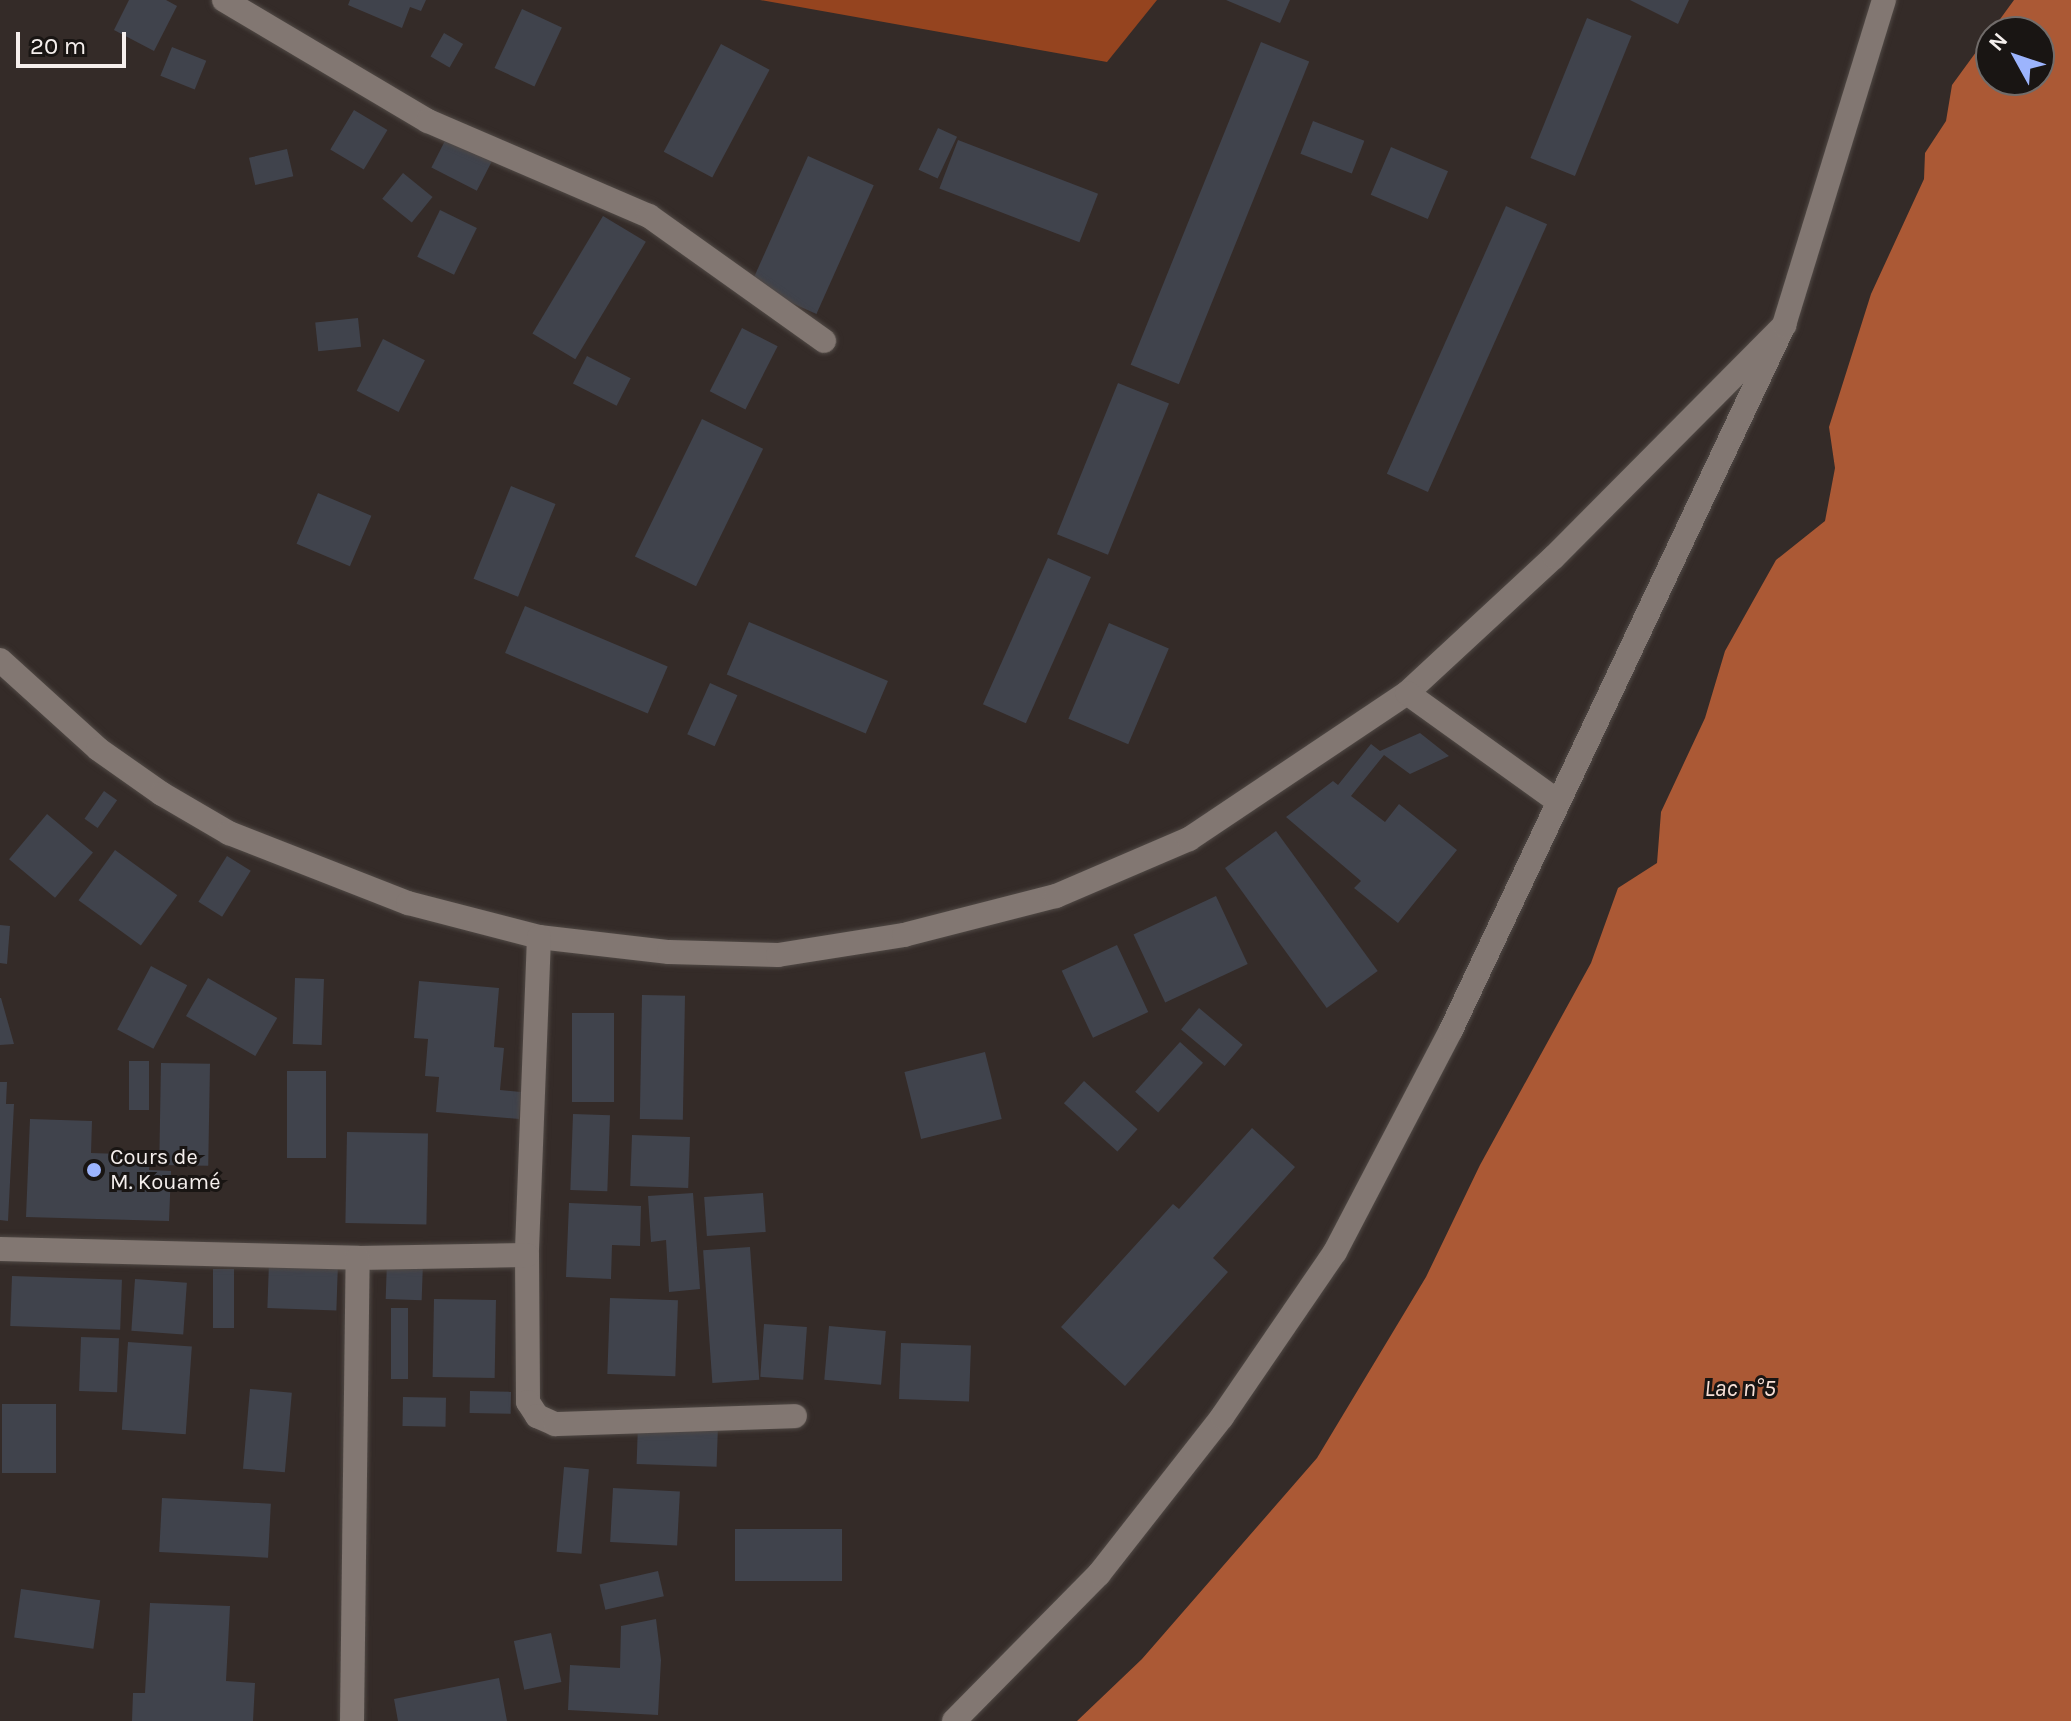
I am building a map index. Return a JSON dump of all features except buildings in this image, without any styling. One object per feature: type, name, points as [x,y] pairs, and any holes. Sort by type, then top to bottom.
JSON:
[{"type":"street","points":[[224,0],[428,121],[649,216],[824,341]]},
{"type":"street","points":[[954,1721],[1099,1574],[1222,1417],[1335,1252],[1451,1030],[1556,800],[1784,325],[1884,0]]},
{"type":"street","points":[[0,660],[98,749],[229,833],[408,903],[539,937],[669,952],[778,955],[904,935],[1056,896],[1189,839],[1407,693],[1554,557],[1784,325]]},
{"type":"street","points":[[1407,693],[1556,800]]},
{"type":"street","points":[[539,937],[527,1255],[528,1402],[537,1416],[555,1424],[795,1416]]},
{"type":"street","points":[[0,1249],[358,1258],[527,1255]]},
{"type":"street","points":[[352,1721],[358,1258]]},
{"type":"shaded area","points":[[760,0],[1157,0],[1107,62]]},
{"type":"water","name":"Lac n°5","points":[[2014,0],[2071,0],[2071,1721],[1077,1721],[1142,1659],[1317,1458],[1426,1277],[1480,1165],[1591,963],[1618,888],[1657,863],[1661,812],[1705,718],[1725,651],[1776,560],[1825,521],[1835,468],[1829,427],[1871,294],[1924,179],[1925,153],[1946,121],[1952,85],[1975,53],[1975,96],[2055,96],[2055,16],[2002,16]]},
{"type":"place","name":"Cours de M. Kouamé","points":[[94,1170]]}]
